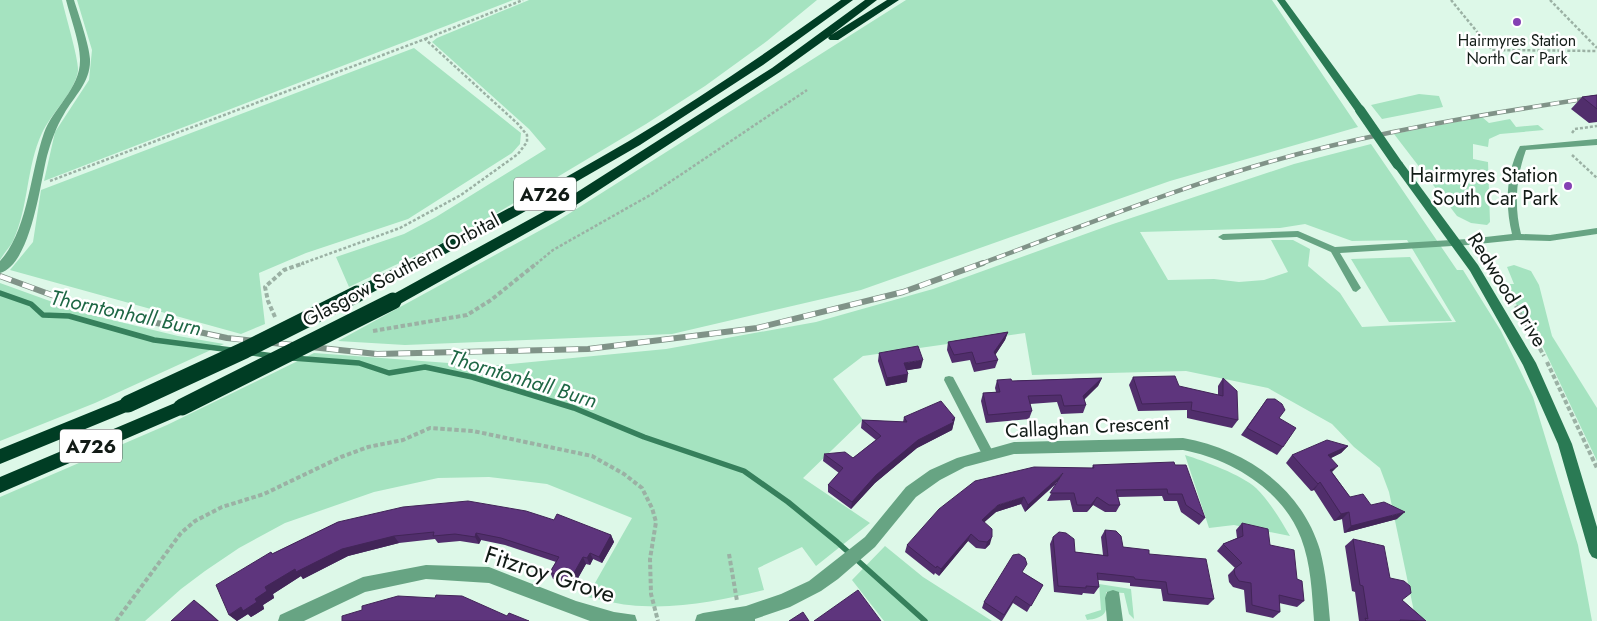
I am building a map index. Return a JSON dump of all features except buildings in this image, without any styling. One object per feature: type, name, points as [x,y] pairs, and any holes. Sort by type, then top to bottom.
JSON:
[{"type":"highway","name":"A726","points":[[763,59],[831,0]]},
{"type":"highway","name":"Glasgow Southern Orbital","points":[[0,457],[128,404],[245,350],[358,294],[464,238],[604,161],[763,59],[848,0]]},
{"type":"highway","name":"Glasgow Southern Orbital","points":[[0,485],[182,407],[393,301],[568,204],[776,70],[872,0]]},
{"type":"highway","name":"A726","points":[[776,70],[852,28],[894,0]]},
{"type":"street","points":[[0,269],[13,255],[23,237],[50,131],[59,113],[79,85],[83,73],[85,59],[70,0]]},
{"type":"street","name":"Redwood Drive","points":[[1281,0],[1474,268],[1529,364],[1565,444],[1597,552]]},
{"type":"street","name":"Callaghan Crescent","points":[[744,617],[815,586],[832,574],[875,537],[914,490],[945,470],[962,462],[1014,448],[1183,444],[1205,448],[1228,457],[1259,476],[1279,494],[1297,516],[1304,527],[1312,550],[1322,621]]},
{"type":"street","name":"Fitzroy Grove","points":[[286,621],[363,584],[426,572],[489,575],[576,609],[614,620],[629,621]]},
{"type":"street","points":[[1113,598],[1114,621]]},
{"type":"street","points":[[702,621],[744,617]]},
{"type":"lane","points":[[1517,237],[1514,227],[1513,190],[1516,162],[1523,148],[1597,142]]},
{"type":"lane","points":[[1223,237],[1298,234],[1334,250],[1517,237],[1550,238],[1597,231]]},
{"type":"lane","points":[[1334,250],[1356,288]]},
{"type":"lane","points":[[949,380],[988,454]]},
{"type":"path","points":[[35,187],[425,39],[522,0]]},
{"type":"path","points":[[1451,0],[1492,50],[1597,49]]},
{"type":"path","points":[[1550,0],[1597,49]]},
{"type":"path","points":[[276,321],[265,287],[284,270],[400,228],[461,195],[518,154],[527,142],[527,135],[518,124],[425,39]]},
{"type":"path","points":[[372,331],[467,315],[492,300],[553,250],[652,194],[807,90]]},
{"type":"path","points":[[116,621],[181,533],[195,520],[222,507],[264,494],[341,457],[368,447],[403,440],[430,428],[473,431],[592,456],[624,474],[642,488],[652,508],[656,522],[656,536],[650,560],[651,594],[658,621]]},
{"type":"path","points":[[729,554],[744,617]]},
{"type":"green space","points":[[0,0],[62,0],[78,71],[68,94],[42,133],[33,159],[18,228],[12,243],[0,260]]},
{"type":"green space","points":[[77,0],[513,0],[44,181],[55,132],[89,80],[92,50]]},
{"type":"green space","points":[[529,0],[817,0],[767,41],[705,86],[646,124],[467,231],[349,287],[336,257],[404,234],[436,217],[546,149],[529,129],[432,42],[437,38]]},
{"type":"green space","points":[[906,0],[1272,0],[1358,127],[1170,181],[861,290],[672,334],[405,345],[338,341],[559,220]]},
{"type":"green space","points":[[414,48],[521,133],[520,144],[512,153],[408,219],[306,253],[259,273],[265,324],[241,334],[10,270],[33,242],[41,190]]},
{"type":"green space","points":[[1419,94],[1439,96],[1443,107],[1382,119],[1371,105]]},
{"type":"green space","points":[[1482,117],[1489,123],[1510,119],[1516,127],[1538,125],[1544,130],[1500,134],[1489,139],[1488,147],[1473,144],[1473,159],[1488,162],[1490,222],[1487,225],[1471,223],[1457,216],[1394,134]]},
{"type":"green space","points":[[1371,144],[1457,270],[1463,270],[1501,331],[1533,397],[1578,545],[1592,621],[1416,621],[1389,492],[1380,468],[1354,447],[1332,424],[1268,388],[1186,371],[1032,375],[1025,333],[863,356],[833,379],[863,420],[803,478],[870,523],[816,566],[802,547],[758,568],[764,590],[714,601],[663,606],[624,604],[587,597],[632,518],[547,484],[489,477],[438,478],[374,492],[285,523],[239,548],[205,571],[181,589],[145,621],[0,621],[0,497],[167,425],[314,353],[489,366],[666,349],[816,322],[933,289],[1113,224],[1294,164]],"holes":[[[1305,224],[1352,241],[1407,240],[1456,322],[1362,327],[1340,293],[1308,266],[1310,249],[1293,240],[1271,240],[1288,272],[1264,280],[1239,282],[1214,279],[1168,280],[1140,232],[1280,228]]]},
{"type":"green space","points":[[1410,257],[1452,321],[1389,322],[1351,259]]},
{"type":"green space","points":[[1514,265],[1531,271],[1539,285],[1552,336],[1597,408],[1597,461],[1542,345],[1502,284],[1514,284],[1507,267]]},
{"type":"green space","points":[[0,283],[83,313],[178,336],[224,344],[95,403],[0,441]]},
{"type":"green space","points":[[1185,455],[1222,469],[1250,483],[1261,493],[1279,517],[1290,536],[1234,525],[1209,528]]},
{"type":"green space","points":[[885,546],[923,577],[992,621],[884,621],[852,580]]},
{"type":"green space","points":[[1099,584],[1131,589],[1134,619],[1129,614],[1124,593],[1106,592],[1107,604],[1103,615],[1087,620],[1085,615],[1101,610]]},
{"type":"waterway","name":"Thorntonhall Burn","points":[[0,293],[31,304],[43,315],[69,316],[154,340],[231,350]]},
{"type":"waterway","name":"Thorntonhall Burn","points":[[252,353],[273,356]]},
{"type":"waterway","name":"Thorntonhall Burn","points":[[292,358],[359,363],[389,373],[425,367],[472,377],[574,408],[644,437],[744,471],[788,502],[837,542],[925,621]]},
{"type":"railway","points":[[980,264],[1152,200],[1282,158],[1427,125],[1597,97]]},
{"type":"railway","points":[[0,276],[87,308],[227,338],[377,354],[588,349],[757,328],[903,292],[983,263]]},
{"type":"place","name":"Hairmyres Station North Car Park","points":[[1517,22]]},
{"type":"place","name":"Hairmyres Station South Car Park","points":[[1568,186]]}]
